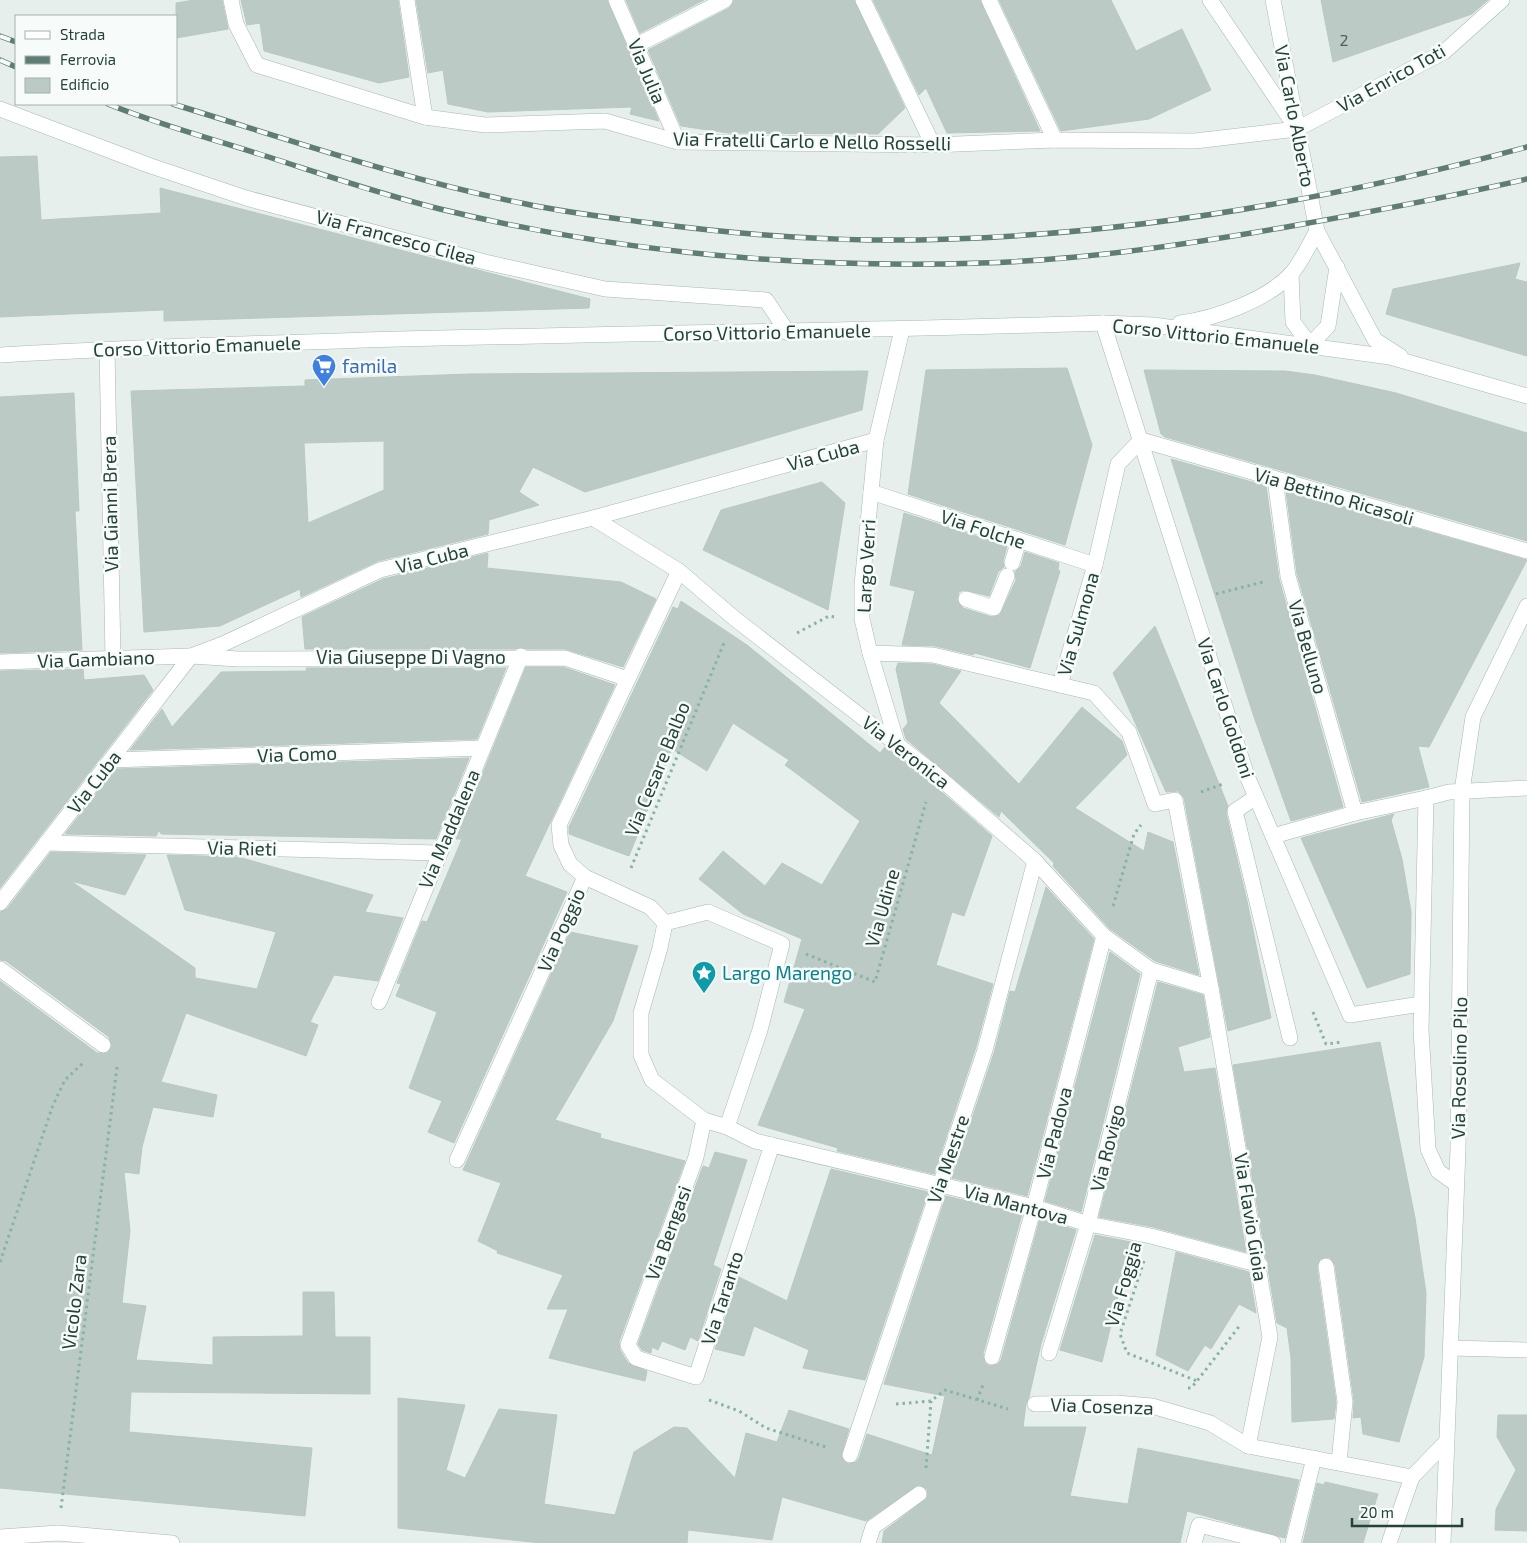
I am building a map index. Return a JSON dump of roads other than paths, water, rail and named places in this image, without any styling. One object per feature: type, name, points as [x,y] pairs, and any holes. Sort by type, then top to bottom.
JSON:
[{"type":"street","name":"Via Fratelli Carlo e Nello Rosselli","points":[[231,0],[236,24],[257,65],[425,117],[485,125],[605,121],[678,142],[933,145],[1055,140],[1195,141],[1297,128]]},
{"type":"street","points":[[407,0],[425,117]]},
{"type":"street","name":"Via Julia","points":[[616,0],[678,142]]},
{"type":"street","points":[[637,45],[725,0]]},
{"type":"street","points":[[863,0],[933,145]]},
{"type":"street","points":[[988,0],[1055,140]]},
{"type":"street","points":[[1210,0],[1297,128]]},
{"type":"street","name":"Via Carlo Alberto","points":[[1273,0],[1316,231],[1375,340],[1406,361]]},
{"type":"street","name":"Via Enrico Toti","points":[[1297,128],[1444,52],[1502,0]]},
{"type":"street","name":"Via Francesco Cilea","points":[[0,109],[148,165],[246,198],[486,262],[605,289],[766,300],[788,333]]},
{"type":"street","points":[[1153,325],[1198,321],[1265,295],[1291,274],[1316,231]]},
{"type":"street","points":[[1291,274],[1293,322],[1310,345],[1328,326],[1337,267]]},
{"type":"street","name":"Corso Vittorio Emanuele","points":[[0,355],[107,349],[563,334],[788,333],[1103,323],[1153,325],[1310,345],[1406,361],[1527,396]]},
{"type":"street","name":"Via Carlo Goldoni","points":[[1103,323],[1247,776],[1350,1015],[1421,1004]]},
{"type":"street","name":"Via Cuba","points":[[0,903],[191,656],[224,644],[380,570],[594,518],[876,440],[902,330]]},
{"type":"street","name":"Via Gianni Brera","points":[[107,349],[113,658]]},
{"type":"street","name":"Largo Verri","points":[[876,440],[862,585],[862,619],[870,653],[898,746]]},
{"type":"street","name":"Via Bettino Ricasoli","points":[[1141,440],[1527,552]]},
{"type":"street","name":"Via Sulmona","points":[[870,653],[933,655],[1060,685],[1095,565],[1118,464],[1141,440]]},
{"type":"street","name":"Via Belluno","points":[[1274,479],[1288,576],[1355,812]]},
{"type":"street","name":"Via Folche","points":[[871,492],[1095,565]]},
{"type":"street","name":"Via Veronica","points":[[594,518],[679,571],[770,646],[934,773],[1035,861],[1104,936],[1151,970],[1212,988]]},
{"type":"street","points":[[966,599],[994,608],[1019,540]]},
{"type":"street","name":"Via Poggio","points":[[457,1160],[586,877],[570,864],[561,845],[559,825],[679,571]]},
{"type":"street","name":"Via Rosolino Pilo","points":[[1443,1543],[1456,1184],[1462,791],[1473,717],[1527,606]]},
{"type":"street","name":"Via Gambiano","points":[[0,662],[191,656]]},
{"type":"street","name":"Via Giuseppe Di Vagno","points":[[191,656],[238,659],[521,656],[565,658],[628,679]]},
{"type":"street","name":"Via Maddalena","points":[[379,1002],[438,853],[521,656]]},
{"type":"street","points":[[1060,685],[1094,693],[1129,732],[1155,804],[1175,800],[1212,988]]},
{"type":"street","name":"Via Como","points":[[110,760],[483,748]]},
{"type":"street","points":[[1273,836],[1355,812],[1462,791],[1527,788]]},
{"type":"street","points":[[1256,797],[1235,811],[1290,1038]]},
{"type":"street","points":[[1426,798],[1421,1030],[1428,1149],[1438,1171],[1456,1184]]},
{"type":"street","name":"Via Rieti","points":[[46,843],[438,853]]},
{"type":"street","name":"Via Mestre","points":[[850,1455],[985,1050],[1035,861]]},
{"type":"street","points":[[586,877],[650,908],[665,923]]},
{"type":"street","points":[[665,923],[708,912],[782,944],[760,1030],[727,1127]]},
{"type":"street","points":[[665,923],[660,948],[641,1013],[641,1055],[652,1080],[704,1120]]},
{"type":"street","name":"Via Padova","points":[[992,1357],[1034,1208],[1104,936]]},
{"type":"street","points":[[0,969],[103,1045]]},
{"type":"street","name":"Via Rovigo","points":[[1049,1353],[1088,1224],[1151,970]]},
{"type":"street","name":"Via Flavio Gioia","points":[[1212,988],[1260,1265],[1270,1337],[1248,1446]]},
{"type":"street","name":"Via Mantova","points":[[704,1120],[727,1127],[755,1141],[1034,1208],[1088,1224],[1151,1236],[1260,1265]]},
{"type":"street","name":"Via Bengasi","points":[[696,1377],[636,1358],[628,1345],[696,1156],[704,1120]]},
{"type":"street","name":"Via Taranto","points":[[696,1377],[772,1145]]},
{"type":"street","points":[[1326,1266],[1345,1402],[1339,1462]]},
{"type":"street","points":[[1451,1348],[1527,1350]]},
{"type":"street","name":"Via Cosenza","points":[[1035,1404],[1152,1406],[1210,1423],[1248,1446],[1412,1477]]},
{"type":"street","points":[[1389,1543],[1412,1477],[1446,1442]]},
{"type":"street","points":[[1293,1543],[1314,1458]]},
{"type":"street","points":[[868,1543],[874,1527],[919,1494]]},
{"type":"street","points":[[1194,1543],[1199,1525],[1273,1543]]},
{"type":"street","points":[[0,1537],[58,1533],[172,1543]]},
{"type":"railway","points":[[0,36],[15,42]]},
{"type":"railway","points":[[0,60],[15,67]]},
{"type":"railway","points":[[111,105],[349,183],[440,209],[506,224],[641,247],[777,260],[845,263],[981,263],[1098,255],[1176,245],[1292,226],[1410,204],[1527,179]]},
{"type":"railway","points":[[176,105],[392,171],[526,204],[584,214],[699,229],[784,237],[870,240],[952,239],[1035,234],[1202,216],[1366,186],[1527,147]]},
{"type":"place","name":"famila","points":[[324,387]]},
{"type":"place","name":"Largo Marengo","points":[[704,994]]}]
